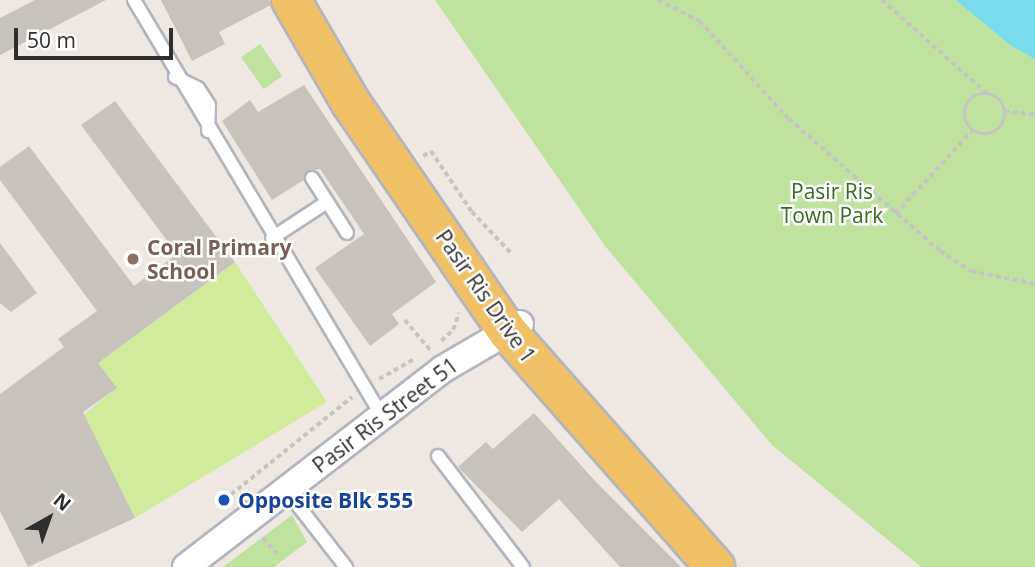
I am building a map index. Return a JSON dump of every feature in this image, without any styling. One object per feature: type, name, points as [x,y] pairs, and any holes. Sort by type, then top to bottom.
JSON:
[{"type":"main road","name":"Pasir Ris Drive 1","points":[[291,0],[351,103],[514,327],[715,567]]},
{"type":"main road","name":"Pasir Ris Drive 1","points":[[317,0],[416,160],[514,327],[635,465],[734,567]]},
{"type":"street","name":"Pasir Ris Street 51","points":[[186,567],[381,414],[514,327]]},
{"type":"lane","points":[[134,0],[175,77],[381,414]]},
{"type":"lane","points":[[312,178],[347,233]]},
{"type":"lane","points":[[272,238],[327,202]]},
{"type":"lane","points":[[438,456],[523,567]]},
{"type":"lane","points":[[286,490],[345,567]]},
{"type":"path","points":[[658,0],[700,21],[789,119],[894,214],[971,271],[1035,284]]},
{"type":"path","points":[[882,0],[989,95],[1000,99],[1004,111],[998,132],[972,131],[894,214]]},
{"type":"path","points":[[972,131],[968,100],[989,95]]},
{"type":"path","points":[[1004,111],[1035,115]]},
{"type":"path","points":[[416,160],[431,151],[472,212],[512,254]]},
{"type":"path","points":[[224,500],[364,388],[430,350],[453,330],[463,301]]},
{"type":"path","points":[[405,320],[430,350]]},
{"type":"green space","name":"Pasir Ris Town Park","points":[[435,0],[1035,0],[1035,567],[921,567],[772,445],[605,246]]},
{"type":"green space","points":[[260,44],[282,76],[264,89],[241,57]]},
{"type":"green space","points":[[235,262],[327,402],[135,518],[84,415],[116,388],[98,363]]},
{"type":"green space","points":[[292,515],[307,542],[274,567],[223,567]]},
{"type":"water","points":[[956,0],[1035,0],[1035,59],[1010,45]]},
{"type":"building","points":[[35,0],[106,0],[0,55],[0,18]]},
{"type":"building","points":[[161,0],[269,0],[271,5],[219,32],[225,44],[192,61]]},
{"type":"building","points":[[304,85],[436,282],[392,314],[399,324],[370,346],[315,268],[364,234],[320,169],[307,171],[304,180],[272,200],[222,121],[250,100],[258,112]]},
{"type":"building","points":[[115,101],[235,262],[98,363],[117,388],[83,412],[135,518],[28,567],[0,511],[0,394],[64,347],[58,339],[97,311],[0,180],[0,167],[29,146],[134,286],[177,254],[81,125]]},
{"type":"building","points":[[0,243],[37,293],[11,312],[0,303]]},
{"type":"building","points":[[534,413],[596,482],[681,567],[620,567],[559,499],[522,532],[458,467],[486,442],[493,449]]},
{"type":"place","name":"Coral Primary School","points":[[133,259]]},
{"type":"place","name":"Opposite Blk 555","points":[[224,500]]}]
